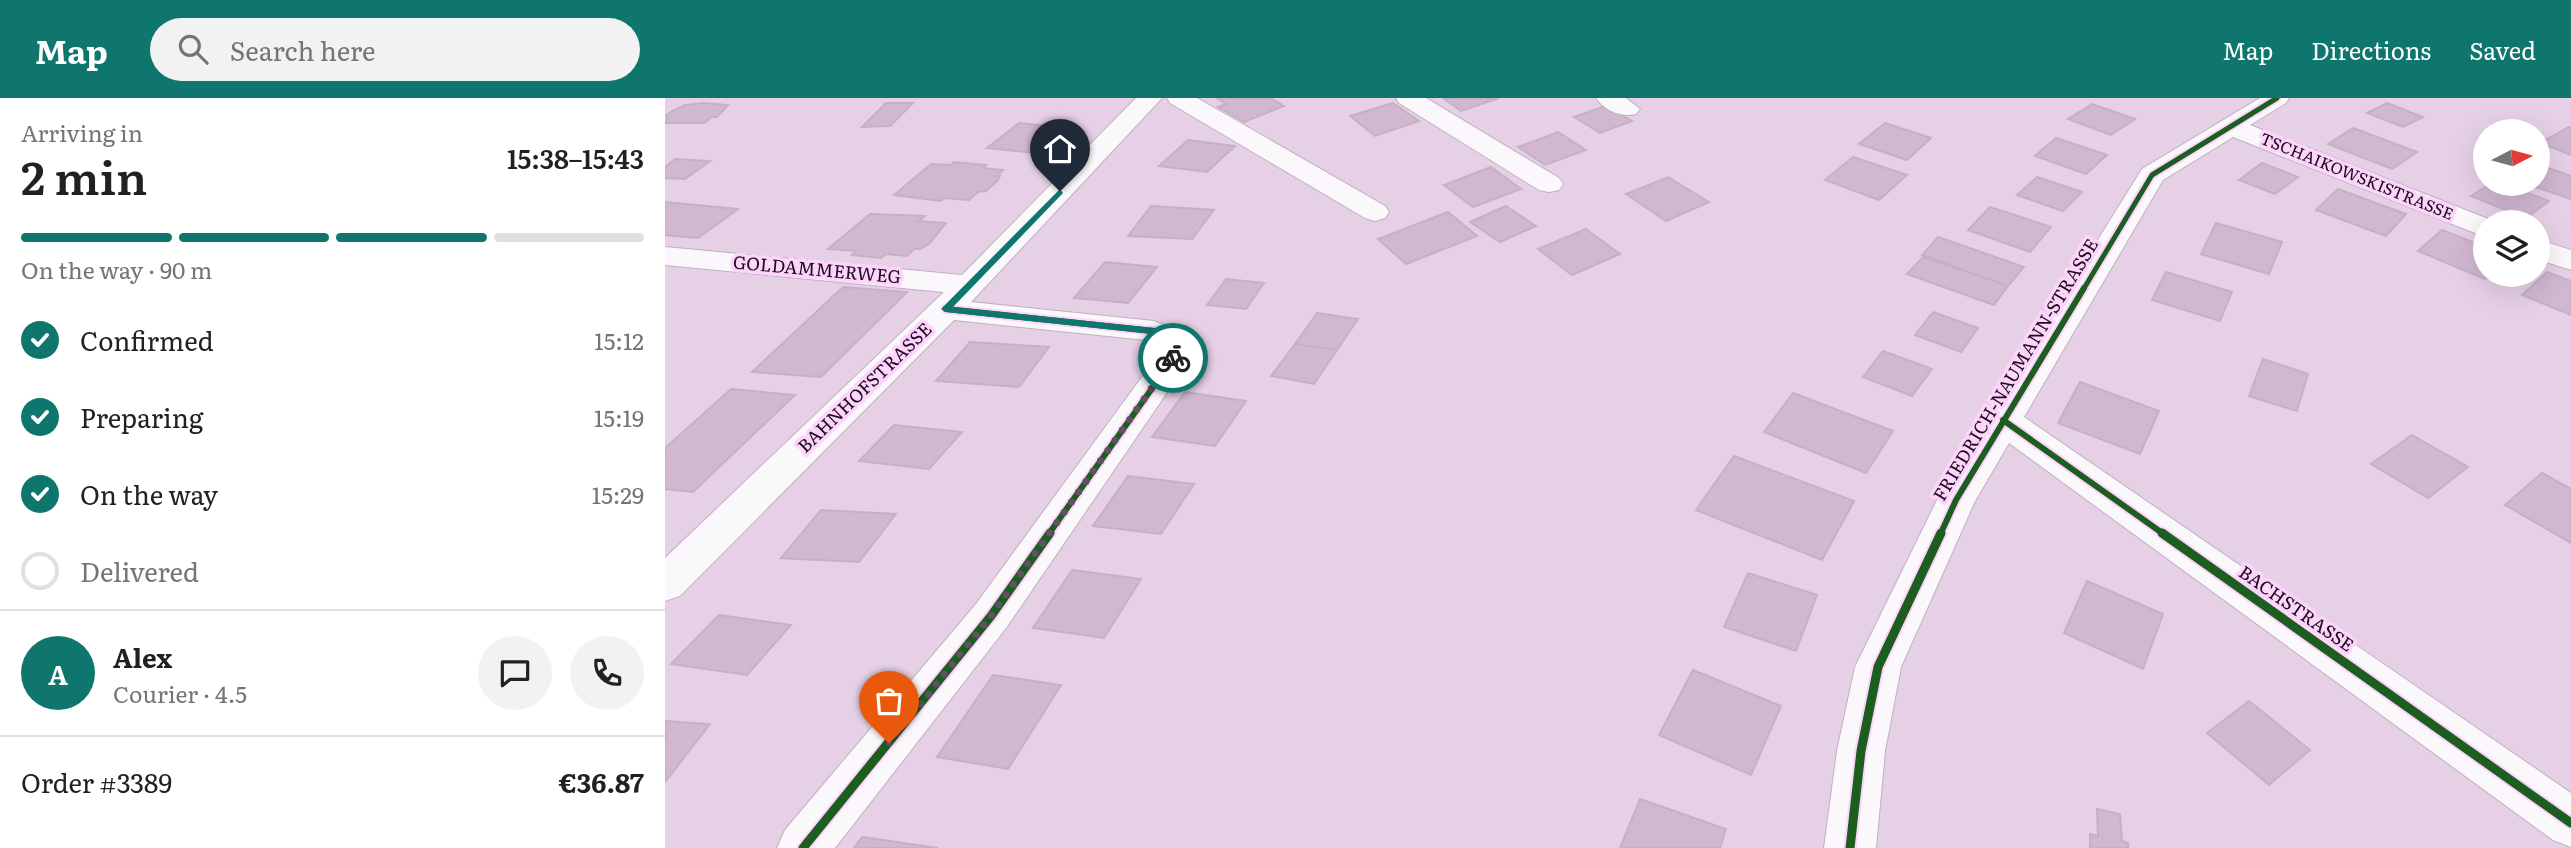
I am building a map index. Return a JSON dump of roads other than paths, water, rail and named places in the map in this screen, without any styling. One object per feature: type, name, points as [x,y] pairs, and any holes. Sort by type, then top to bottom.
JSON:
[{"type":"street","name":"BAHNHOFSTRASSE","points":[[665,584],[958,297],[1150,98]]},
{"type":"street","points":[[1179,98],[1375,212]]},
{"type":"street","points":[[1408,98],[1549,184]]},
{"type":"street","name":"FRIEDRICH-NAUMANN-STRASSE","points":[[1850,848],[1861,751],[1878,667],[1956,500],[2152,176],[2277,98]]},
{"type":"street","name":"TSCHAIKOWSKISTRASSE","points":[[2229,126],[2473,222]]},
{"type":"street","points":[[2550,253],[2571,261]]},
{"type":"street","name":"GOLDAMMERWEG","points":[[665,256],[958,297],[1154,331],[1172,341],[1175,356],[991,616],[803,848]]},
{"type":"street","name":"BACHSTRASSE","points":[[2003,420],[2571,823]]}]
